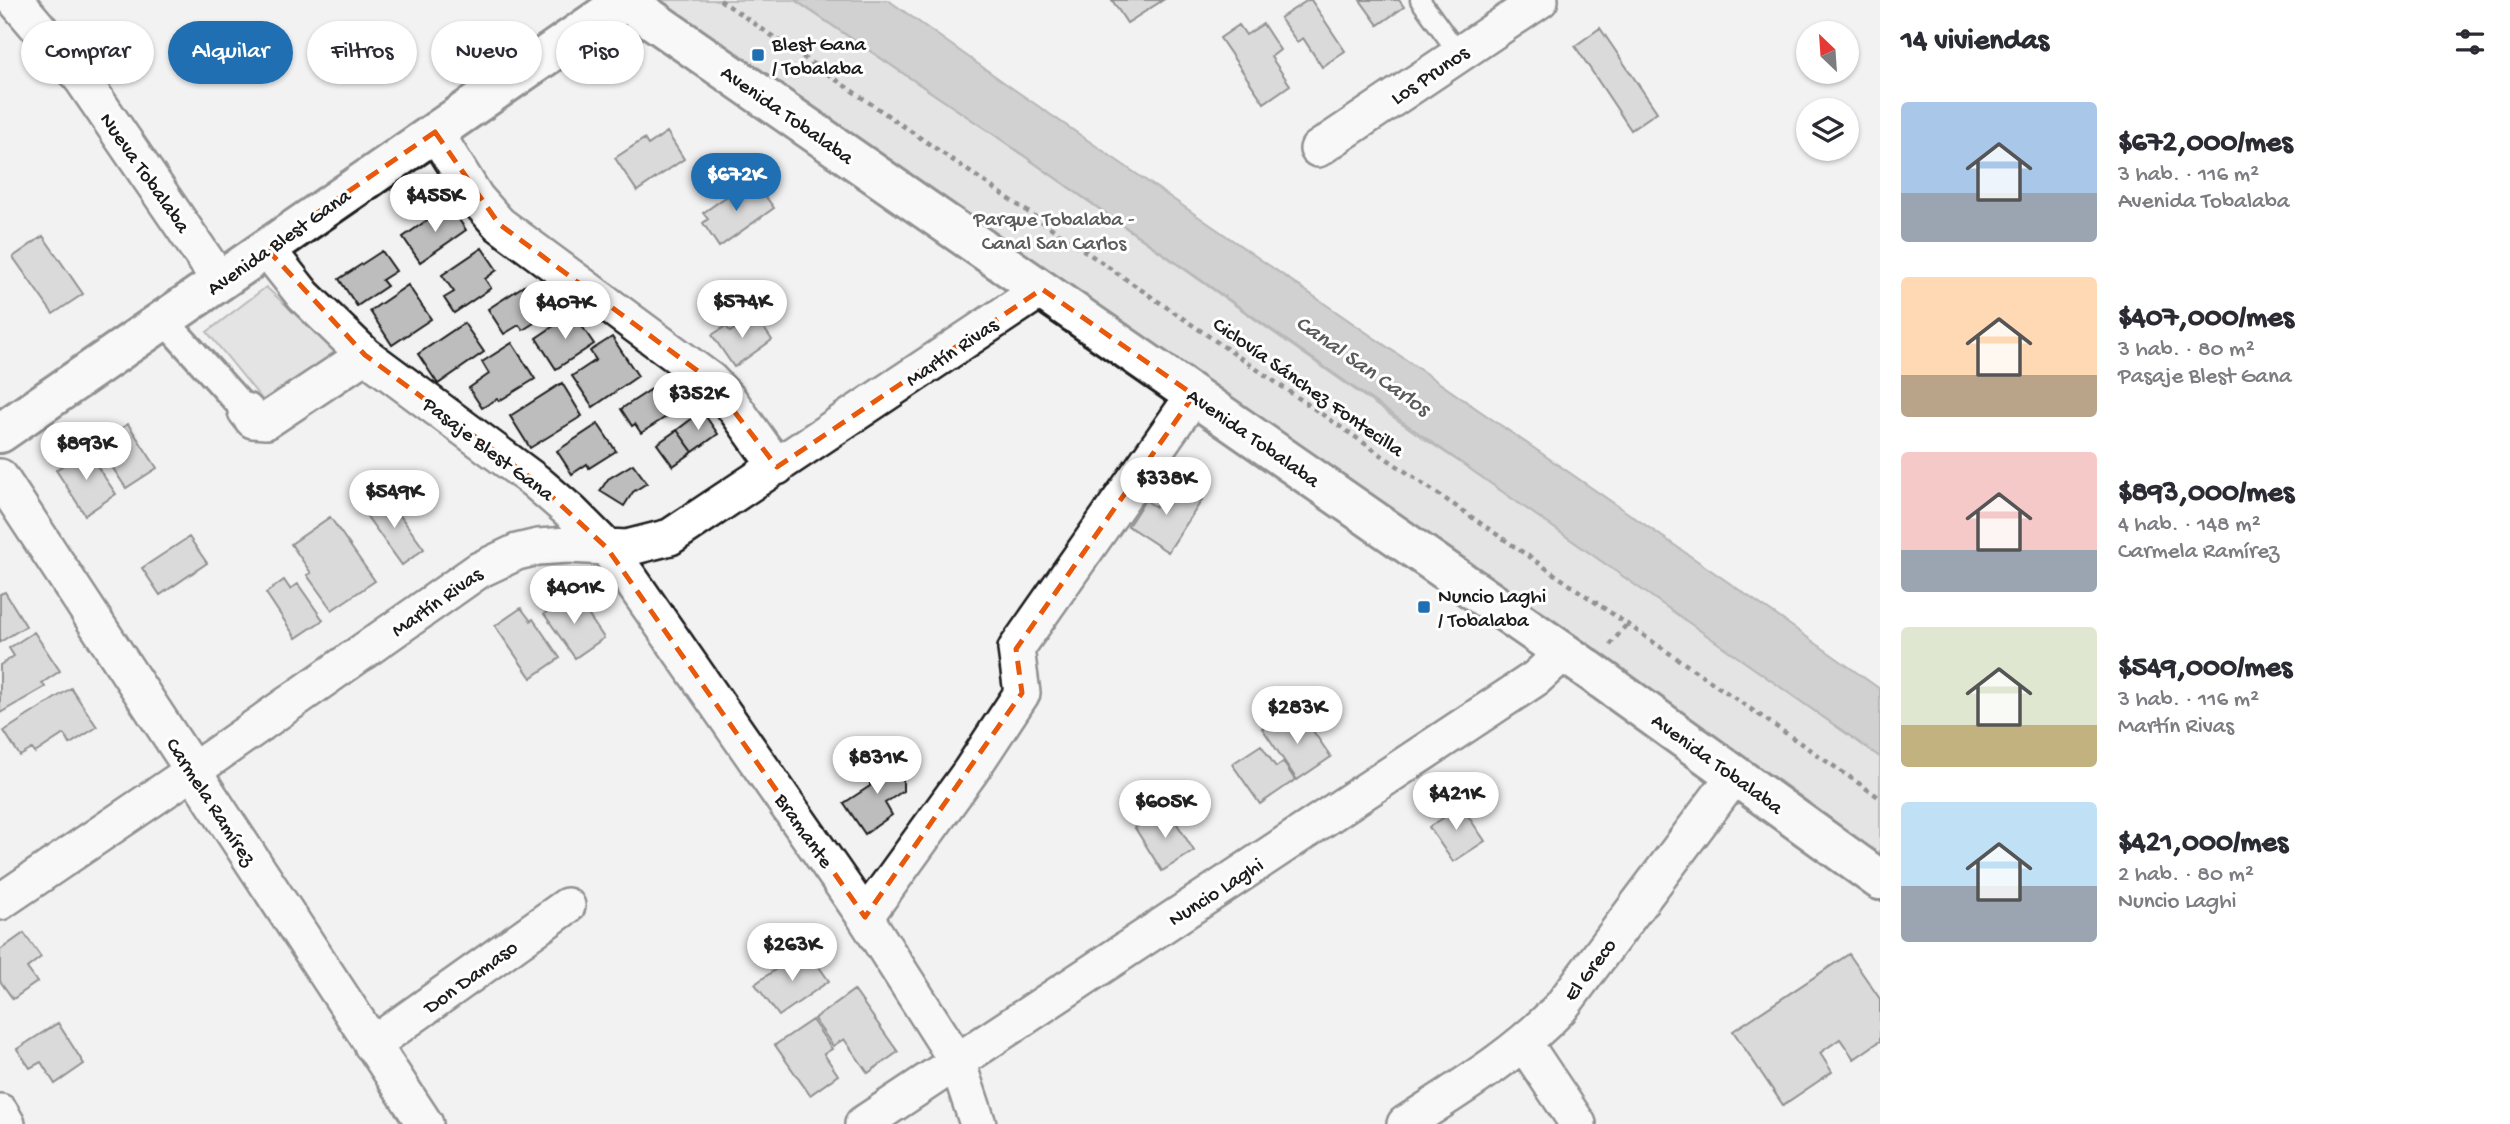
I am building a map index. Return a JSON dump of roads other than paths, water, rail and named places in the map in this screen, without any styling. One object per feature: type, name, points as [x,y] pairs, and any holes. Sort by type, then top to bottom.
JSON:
[{"type":"main road","name":"Avenida Blest Gana","points":[[0,433],[624,0]]},
{"type":"main road","name":"Avenida Tobalaba","points":[[624,0],[1563,653],[1880,880]]},
{"type":"street","name":"Nueva Tobalaba","points":[[15,0],[82,79],[220,281]]},
{"type":"street","name":"Los Prunos","points":[[1318,149],[1540,0]]},
{"type":"street","points":[[435,132],[477,198],[499,223],[710,380],[729,400],[777,467]]},
{"type":"street","name":"Pasaje Blest Gana","points":[[266,248],[304,296],[365,355],[535,481],[607,548]]},
{"type":"street","name":"Martín Rivas","points":[[0,902],[193,771],[479,570],[498,559],[538,547],[568,545],[607,548],[647,545],[670,537],[1042,289]]},
{"type":"street","points":[[164,320],[253,420],[266,421],[365,355]]},
{"type":"street","points":[[865,917],[970,772],[1023,693],[1016,649],[1194,395]]},
{"type":"street","name":"Carmela Ramírez","points":[[0,477],[425,1124]]},
{"type":"street","name":"Bramante","points":[[607,548],[865,917],[957,1061],[978,1124]]},
{"type":"street","name":"Nuncio Laghi","points":[[863,1124],[1536,678],[1563,653]]},
{"type":"street","name":"El Greco","points":[[1405,1124],[1524,1043],[1560,1007],[1735,775]]},
{"type":"street","name":"Don Damaso","points":[[372,1045],[567,906]]},
{"type":"street","points":[[1524,1043],[1578,1124]]},
{"type":"street","points":[[0,1112],[7,1124]]},
{"type":"lane","points":[[1420,0],[1459,54]]},
{"type":"water","name":"Canal San Carlos","points":[[795,0],[888,0],[1783,620],[1880,689],[1880,757],[996,136]]},
{"type":"place","name":"Blest Gana / Tobalaba","points":[[758,55]]},
{"type":"place","name":"Nuncio Laghi / Tobalaba","points":[[1424,607]]},
{"type":"park label","name":"Parque Tobalaba - Canal San Carlos","points":[[1054,230]]}]
